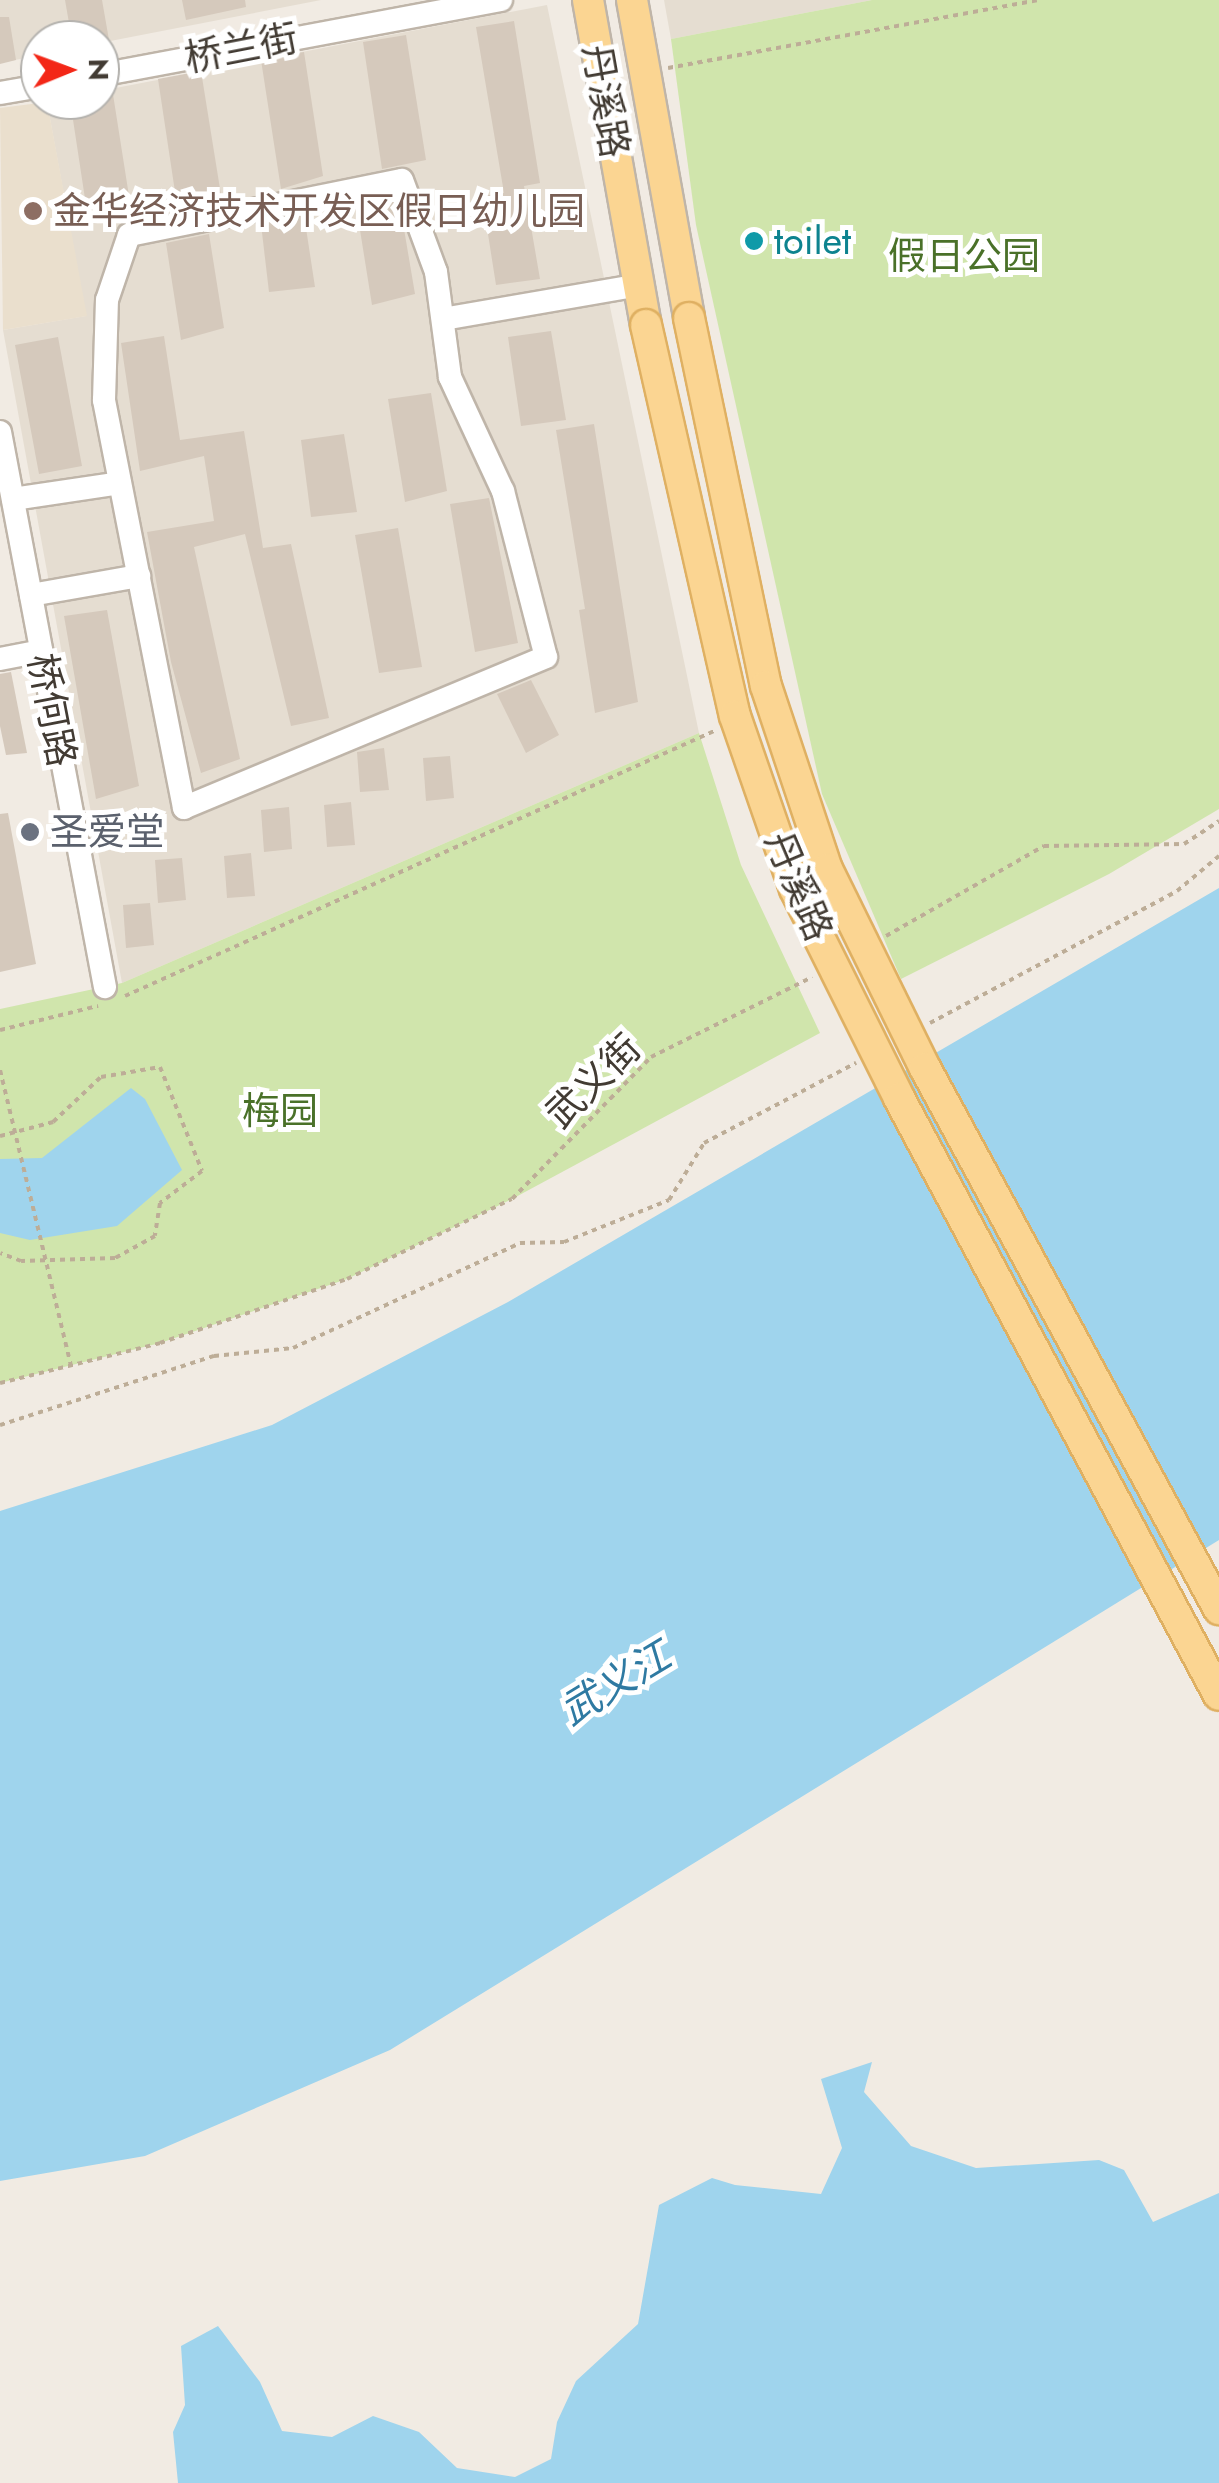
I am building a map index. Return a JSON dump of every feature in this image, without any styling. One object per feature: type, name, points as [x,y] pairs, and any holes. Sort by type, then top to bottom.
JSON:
[{"type":"main road","name":"丹溪路","points":[[588,0],[646,325],[734,716],[795,889],[899,1098],[1219,1695]]},
{"type":"main road","name":"丹溪路","points":[[632,0],[690,318],[766,686],[828,869],[925,1068],[1219,1609]]},
{"type":"street","name":"桥兰街","points":[[120,71],[500,0]]},
{"type":"street","points":[[402,180],[436,272],[443,319],[450,377],[503,491],[546,657],[184,808],[104,400],[107,300],[129,235],[402,180]]},
{"type":"street","points":[[443,319],[639,285]]},
{"type":"street","name":"桥何路","points":[[0,432],[13,499],[10,539],[31,595],[111,996]]},
{"type":"street","points":[[13,499],[120,483]]},
{"type":"street","points":[[31,595],[138,576]]},
{"type":"street","points":[[0,659],[41,652]]},
{"type":"path","points":[[645,72],[1037,0]]},
{"type":"path","points":[[0,1030],[111,996],[728,725]]},
{"type":"path","points":[[878,940],[1044,846],[1184,844],[1219,821]]},
{"type":"path","points":[[928,1024],[1177,891],[1219,856]]},
{"type":"path","name":"武义街","points":[[0,1384],[160,1344],[347,1280],[512,1199],[651,1057],[828,968]]},
{"type":"path","points":[[0,1425],[214,1356],[293,1348],[520,1243],[564,1242],[669,1200],[704,1143],[859,1061]]},
{"type":"path","points":[[0,1136],[52,1122],[102,1077],[160,1067],[202,1171],[160,1203],[155,1236],[115,1258],[21,1260],[0,1253]]},
{"type":"path","points":[[0,1070],[71,1366]]},
{"type":"shaded area","points":[[0,0],[321,0],[120,39],[120,20],[20,20],[20,59],[0,63]]},
{"type":"shaded area","points":[[664,0],[872,0],[671,39]]},
{"type":"shaded area","points":[[547,5],[699,733],[122,983],[3,330],[86,316],[50,120],[120,120],[120,87]]},
{"type":"shaded area","name":"金华经济技术开发区假日幼儿园","points":[[20,105],[20,120],[50,120],[87,316],[3,330],[0,108]]},
{"type":"green space","name":"假日公园","points":[[872,0],[1219,0],[1219,809],[1109,874],[901,979],[822,794],[696,225],[671,39]]},
{"type":"green space","name":"梅园","points":[[699,733],[741,865],[820,1033],[512,1199],[347,1279],[160,1343],[0,1383],[0,1009],[122,983]]},
{"type":"water","name":"武义江","points":[[1219,888],[1219,1540],[390,2050],[145,2156],[0,2181],[0,1511],[272,1425],[508,1302]]},
{"type":"water","points":[[131,1088],[145,1099],[182,1170],[117,1226],[30,1240],[0,1233],[0,1159],[42,1158]]},
{"type":"water","points":[[872,2062],[864,2092],[911,2146],[976,2168],[1099,2160],[1124,2170],[1153,2222],[1219,2193],[1219,2483],[178,2483],[173,2432],[185,2405],[181,2346],[218,2326],[260,2382],[282,2431],[332,2437],[373,2416],[419,2432],[457,2468],[515,2477],[551,2459],[557,2422],[576,2381],[638,2324],[659,2205],[712,2178],[735,2185],[821,2194],[842,2148],[821,2079]]},
{"type":"building","points":[[65,0],[102,0],[106,20],[68,20]]},
{"type":"building","points":[[182,0],[245,0],[246,7],[186,20]]},
{"type":"building","points":[[0,17],[9,17],[16,60],[0,64]]},
{"type":"building","points":[[514,21],[540,183],[524,186],[540,279],[496,285],[482,196],[504,193],[476,27]]},
{"type":"building","points":[[406,35],[426,160],[382,169],[363,42]]},
{"type":"building","points":[[304,52],[323,176],[281,189],[261,60]]},
{"type":"building","points":[[201,71],[221,195],[177,205],[158,79]]},
{"type":"building","points":[[73,120],[117,120],[132,215],[89,225]]},
{"type":"building","points":[[392,197],[404,229],[415,294],[372,305],[356,205]]},
{"type":"building","points":[[304,215],[315,287],[269,292],[261,224]]},
{"type":"building","points":[[209,234],[224,328],[181,340],[166,243]]},
{"type":"building","points":[[551,331],[566,420],[521,426],[508,337]]},
{"type":"building","points":[[164,336],[180,440],[244,431],[263,548],[291,544],[329,718],[291,726],[245,534],[194,547],[240,759],[201,773],[171,662],[147,532],[214,521],[204,456],[140,471],[121,343]]},
{"type":"building","points":[[58,337],[82,466],[39,474],[15,345]]},
{"type":"building","points":[[431,393],[447,491],[405,502],[388,399]]},
{"type":"building","points":[[594,424],[638,702],[595,713],[579,610],[585,609],[556,430]]},
{"type":"building","points":[[344,434],[357,512],[311,517],[301,440]]},
{"type":"building","points":[[489,498],[518,643],[475,652],[450,504]]},
{"type":"building","points":[[398,528],[422,667],[379,673],[355,535]]},
{"type":"building","points":[[107,610],[139,786],[96,799],[64,616]]},
{"type":"building","points":[[11,672],[27,753],[6,755],[0,726],[0,674]]},
{"type":"building","points":[[531,680],[559,735],[526,753],[497,694]]},
{"type":"building","points":[[384,748],[389,790],[360,792],[357,752]]},
{"type":"building","points":[[450,756],[454,798],[426,801],[423,758]]},
{"type":"building","points":[[351,802],[355,845],[327,847],[324,805]]},
{"type":"building","points":[[289,807],[292,849],[264,852],[261,810]]},
{"type":"building","points":[[8,813],[36,964],[0,972],[0,814]]},
{"type":"building","points":[[251,853],[255,896],[227,898],[224,856]]},
{"type":"building","points":[[182,858],[186,900],[158,903],[155,860]]},
{"type":"building","points":[[150,903],[154,945],[126,948],[123,905]]},
{"type":"place","name":"金华经济技术开发区假日幼儿园","points":[[33,211]]},
{"type":"place","name":"toilet","points":[[754,241]]},
{"type":"place","name":"圣爱堂","points":[[30,832]]}]
